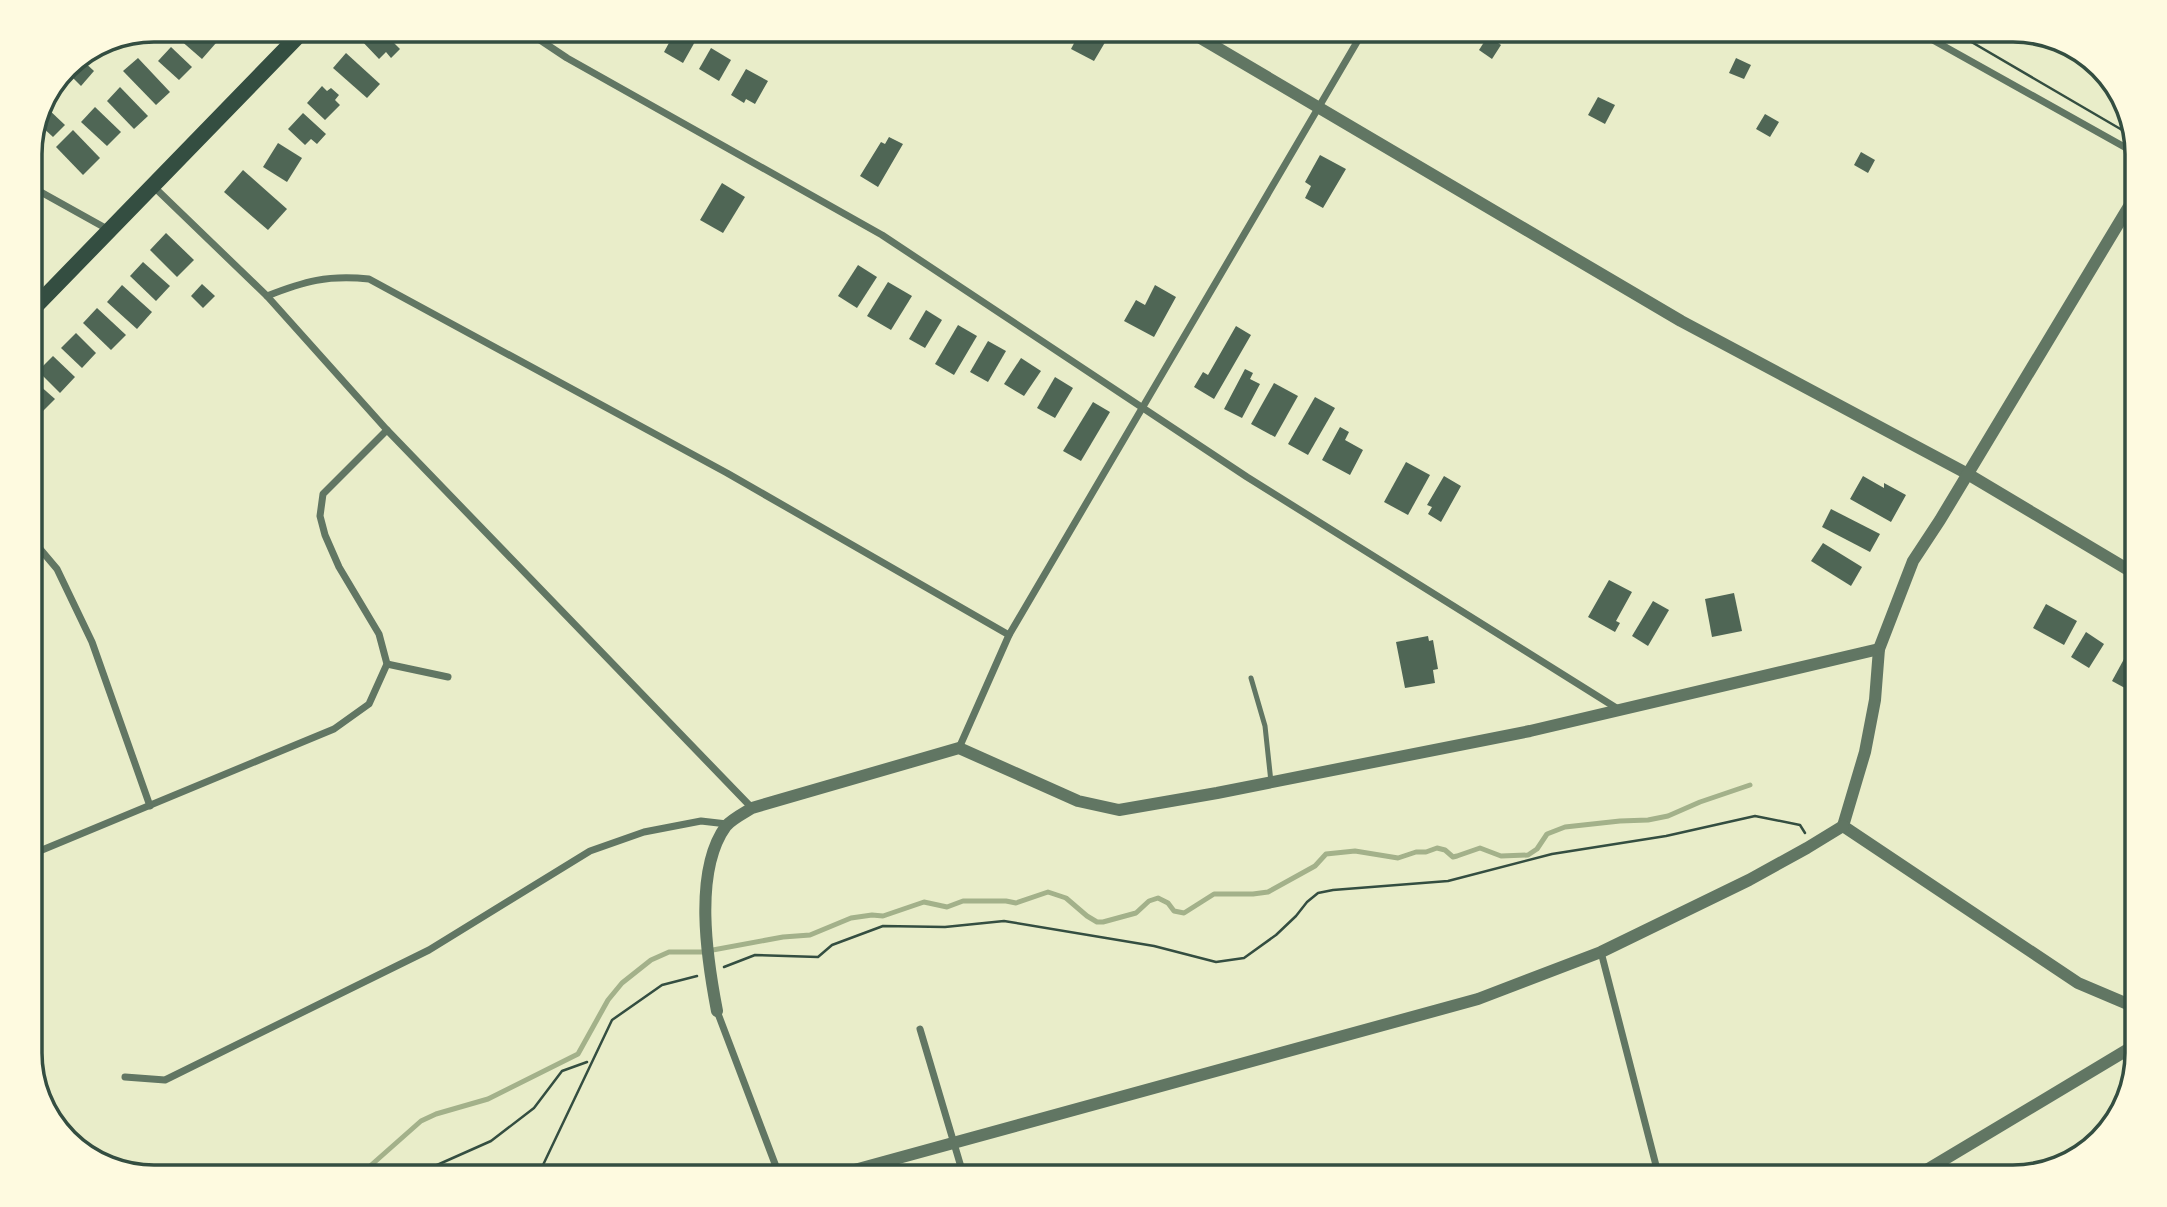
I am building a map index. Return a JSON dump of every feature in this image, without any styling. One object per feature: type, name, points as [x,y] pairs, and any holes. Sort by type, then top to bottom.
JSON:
[{"type":"main road","points":[[42,300],[292,42]]},
{"type":"street","points":[[543,42],[882,235],[1259,484],[1619,710]]},
{"type":"street","points":[[1208,42],[1681,321],[1966,473],[2125,568]]},
{"type":"street","points":[[959,748],[1009,635],[1357,42]]},
{"type":"street","points":[[1936,42],[2125,147]]},
{"type":"street","points":[[153,185],[267,296],[387,430],[752,808]]},
{"type":"street","points":[[42,193],[109,230]]},
{"type":"street","points":[[874,1165],[1478,999],[1601,952],[1749,880],[1843,826],[1865,752],[1875,701],[1879,649],[1913,561],[2125,213]]},
{"type":"street","points":[[267,296],[299,283],[341,276],[369,279],[727,473],[1009,635]]},
{"type":"street","points":[[42,850],[334,729],[369,704],[387,664],[379,634],[339,567],[320,516],[323,494],[387,430]]},
{"type":"street","points":[[42,551],[57,569],[92,642],[150,806]]},
{"type":"street","points":[[775,1165],[717,1011],[704,897],[711,853],[727,824],[752,808],[959,748],[1078,802],[1119,810],[1530,731],[1879,649]]},
{"type":"street","points":[[387,664],[448,677]]},
{"type":"street","points":[[125,1077],[165,1080],[429,950],[590,851],[644,832],[701,821],[727,824]]},
{"type":"street","points":[[1843,826],[2078,983],[2125,1003]]},
{"type":"street","points":[[1601,952],[1656,1165]]},
{"type":"street","points":[[920,1030],[960,1165]]},
{"type":"street","points":[[1935,1165],[2125,1051]]},
{"type":"lane","points":[[1251,678],[1265,726],[1271,782]]},
{"type":"path","points":[[1972,42],[2122,130]]},
{"type":"path","points":[[544,1165],[612,1020],[662,985],[710,967],[755,955],[818,957],[832,945],[883,926],[945,927],[1004,921],[1154,946],[1216,962],[1244,958],[1276,935],[1318,892],[1448,881],[1552,854],[1666,836],[1755,816],[1800,825],[1813,845]]},
{"type":"path","points":[[437,1165],[491,1141],[534,1108],[562,1071],[587,1062]]},
{"type":"building","points":[[182,42],[216,43],[202,59]]},
{"type":"building","points":[[363,42],[393,42],[400,49],[391,58],[386,52],[379,59]]},
{"type":"building","points":[[669,42],[695,42],[683,63],[664,52]]},
{"type":"building","points":[[1075,42],[1105,42],[1094,61],[1071,49]]},
{"type":"building","points":[[1484,42],[1497,42],[1501,45],[1492,59],[1479,50]]},
{"type":"building","points":[[171,47],[192,67],[179,80],[158,61]]},
{"type":"building","points":[[711,48],[731,60],[719,81],[699,69]]},
{"type":"building","points":[[346,53],[380,84],[367,98],[333,68]]},
{"type":"building","points":[[138,58],[170,92],[156,105],[123,71]]},
{"type":"building","points":[[1736,58],[1751,65],[1744,79],[1729,73]]},
{"type":"building","points":[[87,65],[94,71],[81,86],[73,78]]},
{"type":"building","points":[[746,69],[768,81],[755,104],[746,99],[744,103],[731,95]]},
{"type":"building","points":[[322,86],[327,91],[331,88],[339,95],[335,100],[340,105],[325,120],[307,103]]},
{"type":"building","points":[[120,87],[148,116],[134,129],[107,101]]},
{"type":"building","points":[[1598,97],[1615,105],[1605,124],[1588,115]]},
{"type":"building","points":[[95,107],[121,132],[107,146],[81,122]]},
{"type":"building","points":[[51,112],[65,125],[53,137],[45,130]]},
{"type":"building","points":[[303,113],[326,134],[317,144],[311,139],[305,145],[288,129]]},
{"type":"building","points":[[1765,114],[1779,122],[1770,137],[1756,129]]},
{"type":"building","points":[[73,130],[100,158],[83,175],[56,147]]},
{"type":"building","points":[[889,137],[903,144],[878,187],[860,176],[881,142],[885,144]]},
{"type":"building","points":[[278,143],[302,158],[287,182],[263,167]]},
{"type":"building","points":[[1861,152],[1875,160],[1868,173],[1854,165]]},
{"type":"building","points":[[1320,155],[1346,169],[1323,208],[1305,198],[1311,186],[1305,182]]},
{"type":"building","points":[[243,170],[287,209],[268,230],[224,192]]},
{"type":"building","points":[[722,183],[745,197],[723,233],[700,220]]},
{"type":"building","points":[[166,233],[194,260],[177,277],[150,250]]},
{"type":"building","points":[[143,262],[170,286],[156,301],[130,276]]},
{"type":"building","points":[[858,265],[877,277],[857,308],[838,296]]},
{"type":"building","points":[[888,282],[912,296],[891,330],[867,316]]},
{"type":"building","points":[[202,284],[215,296],[203,308],[191,296]]},
{"type":"building","points":[[122,285],[152,312],[137,329],[107,302]]},
{"type":"building","points":[[1155,285],[1176,297],[1154,337],[1124,321],[1136,300],[1145,305]]},
{"type":"building","points":[[97,308],[126,335],[111,350],[83,323]]},
{"type":"building","points":[[926,310],[942,320],[925,348],[909,339]]},
{"type":"building","points":[[958,325],[977,336],[954,375],[935,364]]},
{"type":"building","points":[[1236,326],[1251,335],[1214,399],[1194,387],[1203,372],[1208,375]]},
{"type":"building","points":[[76,333],[96,353],[82,368],[61,348]]},
{"type":"building","points":[[988,341],[1006,351],[988,382],[970,372]]},
{"type":"building","points":[[53,356],[75,377],[60,393],[42,375],[42,367]]},
{"type":"building","points":[[1021,358],[1041,371],[1024,396],[1004,384]]},
{"type":"building","points":[[1245,369],[1253,373],[1250,379],[1260,384],[1242,418],[1224,409]]},
{"type":"building","points":[[1055,377],[1073,388],[1055,418],[1037,408]]},
{"type":"building","points":[[1274,383],[1298,396],[1275,437],[1251,424]]},
{"type":"building","points":[[42,388],[55,399],[42,412]]},
{"type":"building","points":[[1315,397],[1335,408],[1308,455],[1288,444]]},
{"type":"building","points":[[1093,402],[1110,412],[1081,461],[1063,451]]},
{"type":"building","points":[[1340,427],[1349,432],[1345,440],[1363,450],[1350,475],[1322,460]]},
{"type":"building","points":[[1406,462],[1430,475],[1408,515],[1384,502]]},
{"type":"building","points":[[1444,476],[1461,486],[1441,522],[1428,514],[1432,507],[1427,505]]},
{"type":"building","points":[[1863,476],[1884,488],[1884,483],[1906,495],[1891,522],[1850,499]]},
{"type":"building","points":[[1831,509],[1880,534],[1870,552],[1822,527]]},
{"type":"building","points":[[1823,543],[1862,567],[1851,586],[1811,561]]},
{"type":"building","points":[[1609,580],[1632,592],[1616,621],[1620,623],[1615,632],[1588,617]]},
{"type":"building","points":[[1734,593],[1742,631],[1712,637],[1705,599]]},
{"type":"building","points":[[1653,601],[1669,610],[1648,646],[1632,636]]},
{"type":"building","points":[[2046,604],[2077,621],[2064,645],[2033,628]]},
{"type":"building","points":[[2086,632],[2104,644],[2089,668],[2071,657]]},
{"type":"building","points":[[1428,636],[1429,641],[1433,640],[1438,669],[1433,670],[1435,683],[1405,688],[1396,642]]},
{"type":"building","points":[[2125,657],[2125,688],[2112,681]]},
{"type":"waterway","points":[[371,1165],[421,1121],[488,1099],[578,1054],[608,1000],[622,983],[651,960],[669,952],[702,952],[783,937],[810,935],[851,918],[883,916],[924,902],[947,907],[963,901],[1016,903],[1048,892],[1066,898],[1097,922],[1136,913],[1149,901],[1158,898],[1168,903],[1174,911],[1184,913],[1214,894],[1268,892],[1315,866],[1326,854],[1355,851],[1398,858],[1437,848],[1445,850],[1453,857],[1480,848],[1501,856],[1528,855],[1537,849],[1547,834],[1565,827],[1668,816],[1750,785]]}]
